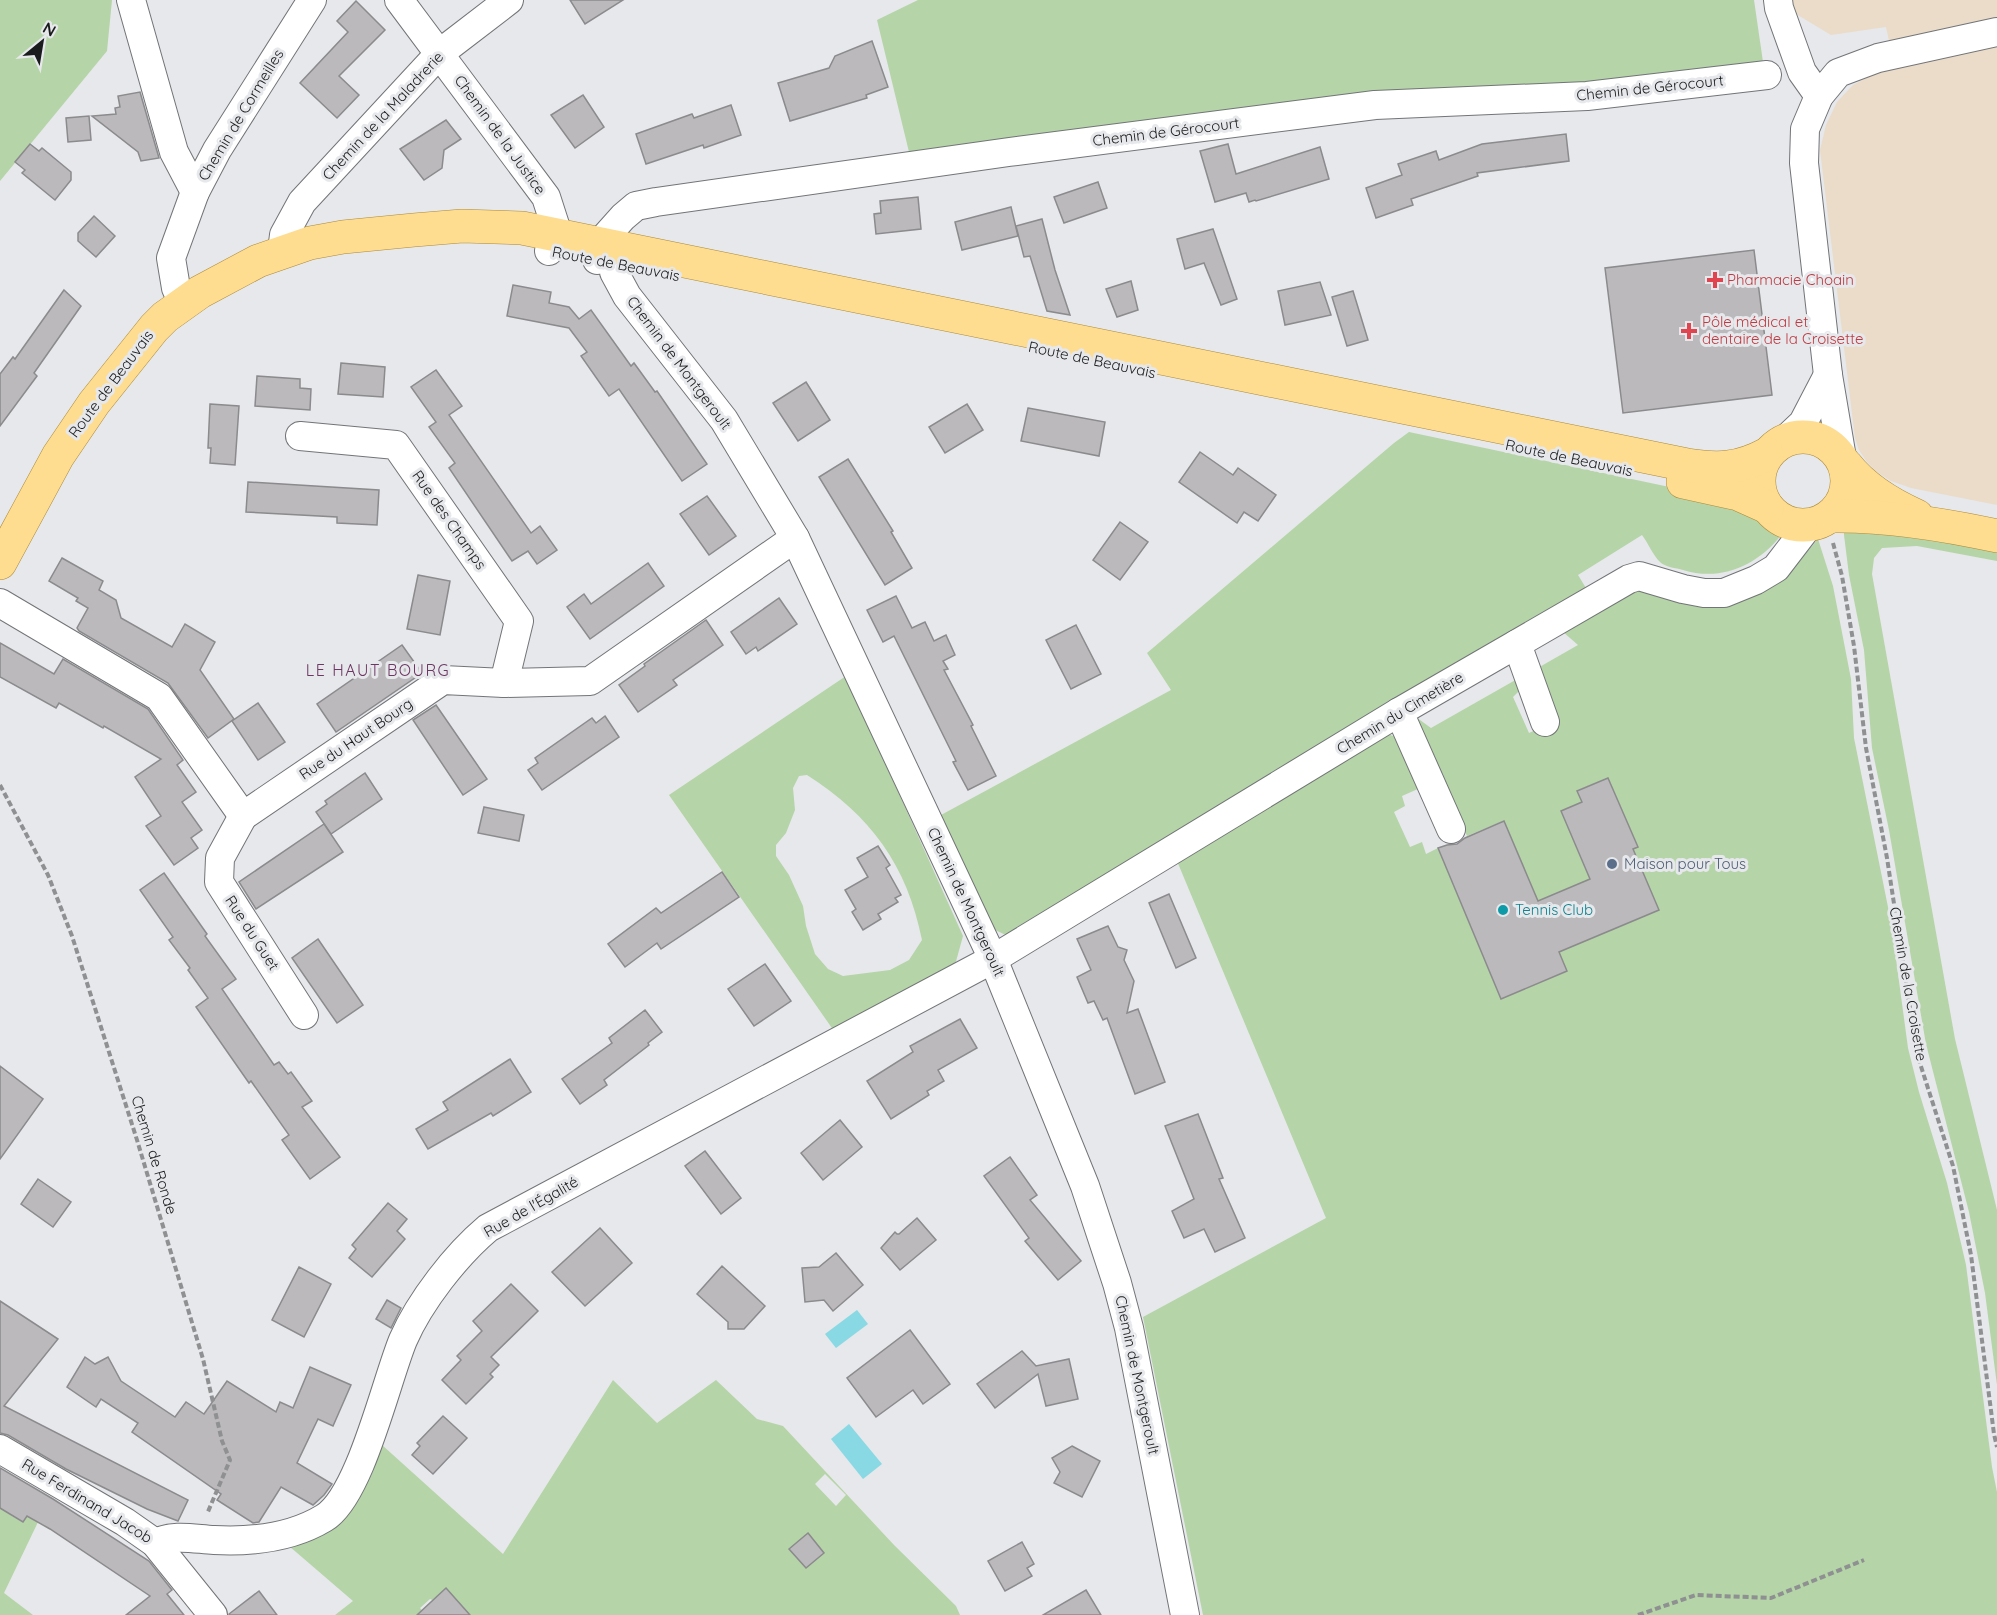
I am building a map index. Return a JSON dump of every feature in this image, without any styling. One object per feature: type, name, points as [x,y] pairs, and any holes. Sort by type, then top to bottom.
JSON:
[{"type":"main road","name":"Route de Beauvais","points":[[0,563],[58,456],[78,426],[142,342],[165,317],[237,271],[282,251],[343,237],[414,230],[510,243],[551,242],[1738,494],[1767,507]]},
{"type":"main road","name":"Route de Beauvais","points":[[608,254],[1687,465],[1724,469],[1750,462],[1777,447]]},
{"type":"main road","points":[[1941,524],[1900,508],[1863,484],[1832,446],[1818,438],[1802,436],[1777,447],[1760,469],[1761,492],[1767,507],[1779,518],[1793,524],[1867,516],[1941,524],[1997,536]]},
{"type":"main road","points":[[1822,520],[1842,504],[1847,489],[1844,462]]},
{"type":"street","points":[[131,0],[174,152],[195,192]]},
{"type":"street","name":"Chemin de Cormeilles","points":[[183,304],[176,288],[171,258],[195,192],[217,150],[312,0]]},
{"type":"street","name":"Chemin de la Justice","points":[[399,0],[546,197],[556,228],[551,242]]},
{"type":"street","name":"Chemin de la Maladrerie","points":[[282,251],[284,235],[302,202],[440,53],[508,0]]},
{"type":"street","points":[[1778,0],[1802,72],[1818,96]]},
{"type":"street","points":[[1844,462],[1828,375],[1804,163],[1805,129],[1818,96],[1838,74],[1878,58],[1997,32]]},
{"type":"street","name":"Chemin de Gérocourt","points":[[608,254],[606,236],[636,206],[656,202],[1009,152],[1375,105],[1587,96],[1767,75]]},
{"type":"street","name":"Chemin de Montgeroult","points":[[608,254],[614,272],[627,296],[724,420],[795,538],[993,959],[1085,1186],[1117,1283],[1129,1328],[1185,1615]]},
{"type":"street","points":[[1777,447],[1803,423],[1828,375]]},
{"type":"street","name":"Rue des Champs","points":[[300,436],[396,445],[519,621],[504,683]]},
{"type":"street","name":"Chemin du Cimetière","points":[[993,959],[1399,712],[1629,579],[1639,576],[1704,593],[1724,592],[1756,580],[1776,568],[1822,520]]},
{"type":"street","name":"Rue du Haut Bourg","points":[[243,816],[443,680],[504,683],[590,681],[795,538]]},
{"type":"street","points":[[0,603],[159,697],[243,816]]},
{"type":"street","points":[[1516,644],[1545,722]]},
{"type":"street","points":[[1399,712],[1451,829]]},
{"type":"street","name":"Rue du Guet","points":[[243,816],[220,858],[219,882],[304,1015]]},
{"type":"street","name":"Rue de l'Égalité","points":[[155,1543],[173,1538],[223,1541],[278,1537],[295,1532],[331,1513],[348,1489],[368,1443],[404,1338],[452,1264],[488,1228],[993,959]]},
{"type":"street","name":"Rue Ferdinand Jacob","points":[[0,1449],[125,1522],[155,1543],[213,1615]]},
{"type":"path","name":"Chemin de la Croisette","points":[[1822,520],[1842,576],[1866,748],[1887,858],[1917,1054],[1953,1166],[1971,1255],[1997,1447]]},
{"type":"path","name":"Chemin de Ronde","points":[[0,785],[48,874],[72,936],[137,1140],[203,1359],[222,1441],[230,1460],[197,1539]]},
{"type":"path","points":[[1638,1615],[1696,1595],[1771,1598],[1864,1560]]},
{"type":"shaded area","points":[[1790,0],[1997,0],[1997,505],[1911,488],[1891,481],[1877,472],[1859,450],[1855,438],[1820,150],[1826,125],[1837,102],[1853,85],[1872,75],[1895,68],[1886,27],[1831,35],[1791,11]]},
{"type":"green space","points":[[0,0],[112,0],[107,51],[0,181]]},
{"type":"green space","points":[[918,0],[1754,0],[1763,62],[1677,81],[1264,106],[909,152],[877,20]]},
{"type":"green space","points":[[1409,432],[1712,496],[1782,534],[1762,554],[1750,562],[1738,568],[1712,574],[1697,573],[1662,564],[1642,535],[1578,575],[1589,593],[1010,937],[993,929],[941,815],[1171,690],[1147,653]]},
{"type":"green space","points":[[1852,527],[1997,550],[1997,561],[1917,546],[1882,548],[1874,558],[1872,574],[1955,1039],[1997,1210],[1997,1385],[1985,1293],[1969,1212],[1926,1044],[1889,830],[1872,748],[1864,650],[1849,575],[1844,535],[1844,531]]},
{"type":"green space","points":[[1818,539],[1833,586],[1851,679],[1854,738],[1891,922],[1908,1048],[1947,1183],[1966,1265],[1997,1492],[1997,1615],[1203,1615],[1143,1317],[1326,1218],[1177,861],[1388,734],[1398,738],[1420,788],[1402,796],[1405,806],[1394,812],[1410,847],[1422,842],[1426,854],[1438,848],[1501,999],[1567,971],[1503,821],[1467,836],[1413,715],[1431,728],[1519,678],[1523,687],[1513,697],[1529,733],[1555,721],[1536,669],[1578,645],[1562,631],[1632,587],[1785,578]],"holes":[[[1608,778],[1638,847],[1633,849],[1659,910],[1592,938],[1590,879],[1561,811],[1582,802],[1578,790]]]},
{"type":"green space","points":[[846,676],[963,936],[955,965],[834,1031],[669,795]],"holes":[[[807,775],[830,791],[868,825],[883,845],[907,888],[922,940],[909,960],[890,970],[843,976],[828,969],[815,954],[806,926],[803,906],[789,875],[776,856],[776,845],[786,833],[795,810],[793,788],[799,776]]]},
{"type":"green space","points":[[613,1380],[657,1423],[716,1380],[757,1419],[783,1426],[894,1545],[956,1606],[960,1615],[470,1615],[430,1599],[420,1608],[426,1615],[335,1615],[353,1601],[289,1546],[382,1445],[503,1554]],"holes":[[[825,1474],[846,1495],[836,1506],[815,1484]]]},
{"type":"green space","points":[[0,1500],[12,1516],[23,1522],[27,1516],[38,1522],[4,1593],[33,1615],[0,1615]]},
{"type":"water","points":[[857,1310],[868,1324],[836,1348],[825,1334]]},
{"type":"water","points":[[849,1424],[882,1464],[863,1479],[831,1439]]},
{"type":"building","points":[[570,0],[623,0],[585,24]]},
{"type":"building","points":[[356,1],[385,30],[339,76],[359,95],[337,118],[300,83],[348,32],[337,21]]},
{"type":"building","points":[[872,41],[888,87],[866,95],[867,98],[790,121],[778,83],[829,68],[835,56]]},
{"type":"building","points":[[140,92],[159,158],[141,161],[138,152],[92,116],[116,114],[115,108],[120,107],[118,96]]},
{"type":"building","points":[[583,95],[604,127],[575,148],[551,115]]},
{"type":"building","points":[[731,105],[741,135],[646,164],[636,134],[692,114],[694,118]]},
{"type":"building","points":[[89,116],[91,140],[68,142],[66,118]]},
{"type":"building","points":[[446,120],[461,139],[444,150],[442,168],[424,180],[400,149]]},
{"type":"building","points":[[1566,134],[1569,161],[1477,173],[1478,176],[1411,199],[1413,205],[1376,218],[1366,188],[1402,175],[1398,164],[1436,151],[1439,160],[1482,144]]},
{"type":"building","points":[[30,144],[39,151],[42,148],[71,172],[71,180],[55,200],[22,173],[25,170],[15,162]]},
{"type":"building","points":[[1228,144],[1236,174],[1320,147],[1329,179],[1256,201],[1249,202],[1246,193],[1215,202],[1200,151]]},
{"type":"building","points":[[1098,182],[1107,208],[1064,223],[1054,197]]},
{"type":"building","points":[[918,197],[921,229],[876,234],[874,214],[881,213],[880,201]]},
{"type":"building","points":[[1011,207],[1018,236],[962,250],[955,222]]},
{"type":"building","points":[[94,216],[115,236],[96,257],[78,241],[78,233]]},
{"type":"building","points":[[1042,219],[1070,315],[1047,311],[1030,256],[1024,257],[1016,226]]},
{"type":"building","points":[[1213,229],[1237,299],[1221,305],[1204,263],[1185,269],[1177,239]]},
{"type":"building","name":"Pôle médical et dentaire de la Croisette","points":[[1754,250],[1772,395],[1623,413],[1605,268]]},
{"type":"building","points":[[1131,281],[1138,310],[1117,317],[1106,289]]},
{"type":"building","points":[[1320,282],[1331,315],[1285,325],[1278,291]]},
{"type":"building","points":[[513,285],[551,292],[549,303],[569,307],[579,319],[591,310],[631,366],[634,363],[655,392],[657,391],[707,464],[682,481],[619,389],[609,396],[581,356],[587,352],[569,328],[507,316]]},
{"type":"building","points":[[64,290],[81,306],[34,373],[37,376],[0,426],[0,374],[13,357],[15,359]]},
{"type":"building","points":[[1353,291],[1368,340],[1347,346],[1332,297]]},
{"type":"building","points":[[341,363],[385,367],[383,397],[338,394]]},
{"type":"building","points":[[436,370],[462,406],[449,415],[531,533],[540,526],[557,550],[537,564],[528,551],[512,561],[449,468],[455,463],[429,427],[436,422],[411,387]]},
{"type":"building","points":[[257,376],[300,379],[300,388],[311,389],[310,410],[255,406]]},
{"type":"building","points":[[806,382],[830,420],[798,441],[773,403]]},
{"type":"building","points":[[210,404],[239,406],[235,465],[210,463],[211,448],[208,448]]},
{"type":"building","points":[[967,404],[983,430],[945,453],[929,427]]},
{"type":"building","points":[[1028,408],[1105,422],[1099,456],[1021,441]]},
{"type":"building","points":[[1200,452],[1233,475],[1238,468],[1276,495],[1258,521],[1244,512],[1237,523],[1179,482]]},
{"type":"building","points":[[848,459],[893,531],[891,532],[912,568],[885,585],[819,477]]},
{"type":"building","points":[[248,482],[379,490],[377,525],[337,523],[337,517],[246,512]]},
{"type":"building","points":[[707,496],[736,536],[709,555],[680,514]]},
{"type":"building","points":[[1120,522],[1148,542],[1120,580],[1093,560]]},
{"type":"building","points":[[62,558],[103,581],[99,590],[116,600],[121,618],[172,647],[185,624],[215,642],[200,670],[234,719],[208,738],[168,683],[79,631],[77,628],[88,608],[76,601],[78,598],[49,581]]},
{"type":"building","points":[[648,563],[664,586],[590,639],[567,607],[584,594],[591,604]]},
{"type":"building","points":[[418,575],[450,581],[440,635],[407,629]]},
{"type":"building","points":[[896,596],[912,628],[925,622],[934,641],[946,635],[955,655],[943,661],[948,669],[944,670],[973,725],[971,726],[996,776],[968,790],[894,636],[883,642],[867,610]]},
{"type":"building","points":[[779,598],[797,624],[758,651],[756,647],[746,654],[731,632]]},
{"type":"building","points":[[706,620],[723,645],[673,680],[677,685],[638,712],[619,685],[645,666],[644,664]]},
{"type":"building","points":[[1076,625],[1101,674],[1071,689],[1046,640]]},
{"type":"building","points":[[0,643],[54,674],[63,659],[148,709],[183,760],[177,765],[196,792],[182,802],[202,830],[191,838],[198,848],[174,865],[146,826],[161,816],[135,777],[161,759],[59,703],[56,708],[0,677]]},
{"type":"building","points":[[402,645],[422,673],[336,732],[317,704]]},
{"type":"building","points":[[258,703],[285,742],[258,760],[232,721]]},
{"type":"building","points":[[436,705],[487,779],[463,795],[413,720]]},
{"type":"building","points":[[605,716],[619,737],[542,790],[528,770],[538,763],[535,758],[592,718],[596,723]]},
{"type":"building","points":[[365,773],[382,799],[331,834],[316,812],[327,804],[325,801]]},
{"type":"building","points":[[1608,778],[1638,847],[1633,849],[1659,910],[1559,952],[1567,971],[1501,999],[1438,848],[1457,844],[1465,838],[1504,821],[1538,901],[1590,879],[1561,811],[1582,802],[1577,791]]},
{"type":"building","points":[[484,807],[524,815],[519,841],[478,833]]},
{"type":"building","points":[[324,824],[343,852],[256,909],[239,882]]},
{"type":"building","points":[[878,846],[890,865],[886,868],[901,895],[895,898],[898,902],[878,914],[881,919],[863,930],[852,912],[856,909],[845,890],[868,877],[857,858]]},
{"type":"building","points":[[722,872],[739,897],[661,949],[657,943],[625,967],[608,944],[656,908],[661,913]]},
{"type":"building","points":[[164,873],[236,979],[222,989],[274,1065],[279,1062],[288,1074],[291,1072],[312,1101],[302,1107],[340,1157],[310,1179],[282,1140],[289,1135],[196,1007],[208,998],[188,970],[190,968],[169,940],[173,937],[140,890]]},
{"type":"building","points":[[1169,894],[1196,958],[1176,968],[1149,903]]},
{"type":"building","points":[[1108,926],[1118,947],[1127,950],[1124,960],[1134,981],[1127,1013],[1138,1009],[1165,1082],[1135,1094],[1107,1018],[1103,1020],[1094,1001],[1088,1003],[1077,977],[1091,970],[1077,939]]},
{"type":"building","points":[[318,939],[363,1005],[337,1023],[292,958]]},
{"type":"building","points":[[765,964],[791,1001],[754,1026],[728,989]]},
{"type":"building","points":[[645,1010],[662,1032],[604,1080],[607,1085],[580,1104],[562,1079],[612,1043],[609,1038]]},
{"type":"building","points":[[960,1019],[977,1048],[938,1070],[944,1081],[927,1091],[929,1095],[891,1119],[867,1081],[913,1052],[910,1046]]},
{"type":"building","points":[[510,1059],[531,1092],[493,1116],[491,1113],[428,1149],[416,1129],[448,1110],[443,1102]]},
{"type":"building","points":[[0,1066],[43,1099],[0,1159]]},
{"type":"building","points":[[1198,1114],[1223,1178],[1219,1179],[1245,1238],[1215,1252],[1204,1229],[1184,1238],[1172,1211],[1194,1199],[1165,1126]]},
{"type":"building","points":[[840,1120],[862,1147],[823,1180],[801,1153]]},
{"type":"building","points":[[705,1151],[741,1198],[721,1214],[685,1166]]},
{"type":"building","points":[[1010,1157],[1037,1195],[1030,1200],[1081,1261],[1058,1280],[1025,1241],[1029,1238],[984,1176]]},
{"type":"building","points":[[38,1179],[71,1202],[53,1227],[21,1204]]},
{"type":"building","points":[[388,1203],[407,1219],[397,1231],[405,1239],[372,1277],[349,1258],[356,1249],[352,1245]]},
{"type":"building","points":[[917,1218],[936,1240],[900,1270],[881,1248],[895,1232],[899,1234]]},
{"type":"building","points":[[600,1228],[632,1263],[585,1306],[552,1272]]},
{"type":"building","points":[[836,1253],[863,1285],[833,1311],[824,1300],[805,1302],[802,1268],[819,1267]]},
{"type":"building","points":[[722,1266],[765,1306],[744,1329],[728,1329],[728,1322],[697,1294]]},
{"type":"building","points":[[299,1267],[331,1284],[304,1337],[272,1320]]},
{"type":"building","points":[[511,1284],[538,1311],[491,1357],[499,1365],[490,1374],[493,1377],[466,1404],[442,1380],[461,1360],[457,1356],[482,1331],[473,1321]]},
{"type":"building","points":[[387,1300],[401,1308],[391,1328],[376,1319]]},
{"type":"building","points":[[0,1301],[58,1339],[4,1406],[188,1500],[178,1521],[147,1509],[66,1469],[8,1435],[0,1433]]},
{"type":"building","points":[[910,1330],[950,1384],[923,1404],[913,1390],[876,1417],[847,1378]]},
{"type":"building","points":[[1022,1351],[1036,1366],[1069,1359],[1078,1399],[1046,1406],[1038,1374],[995,1408],[977,1384]]},
{"type":"building","points":[[85,1357],[95,1364],[108,1357],[121,1381],[175,1417],[186,1402],[204,1414],[227,1381],[276,1412],[280,1402],[293,1408],[310,1367],[351,1385],[333,1426],[318,1419],[297,1463],[332,1484],[313,1505],[281,1487],[259,1522],[253,1523],[217,1500],[221,1494],[132,1432],[138,1423],[101,1399],[96,1407],[67,1387]]},
{"type":"building","points":[[443,1416],[467,1438],[433,1474],[412,1455],[420,1446],[417,1443]]},
{"type":"building","points":[[1072,1446],[1100,1461],[1082,1497],[1054,1483],[1060,1472],[1052,1458]]},
{"type":"building","points":[[0,1468],[149,1561],[172,1590],[167,1594],[184,1615],[126,1615],[150,1596],[50,1529],[27,1516],[23,1522],[0,1508]]},
{"type":"building","points":[[808,1533],[824,1553],[806,1568],[789,1549]]},
{"type":"building","points":[[1022,1542],[1034,1564],[1027,1568],[1032,1576],[1005,1591],[988,1561]]},
{"type":"building","points":[[446,1588],[470,1615],[417,1615]]},
{"type":"building","points":[[1086,1590],[1101,1615],[1043,1615]]},
{"type":"building","points":[[259,1591],[277,1615],[229,1615],[229,1614]]},
{"type":"place","name":"Pharmacie Choain","points":[[1715,280]]},
{"type":"place","name":"Pôle médical et dentaire de la Croisette","points":[[1689,331]]},
{"type":"place","name":"Maison pour Tous","points":[[1612,864]]},
{"type":"place","name":"Tennis Club","points":[[1503,910]]},
{"type":"district","name":"LE HAUT BOURG","points":[[378,670]]}]
